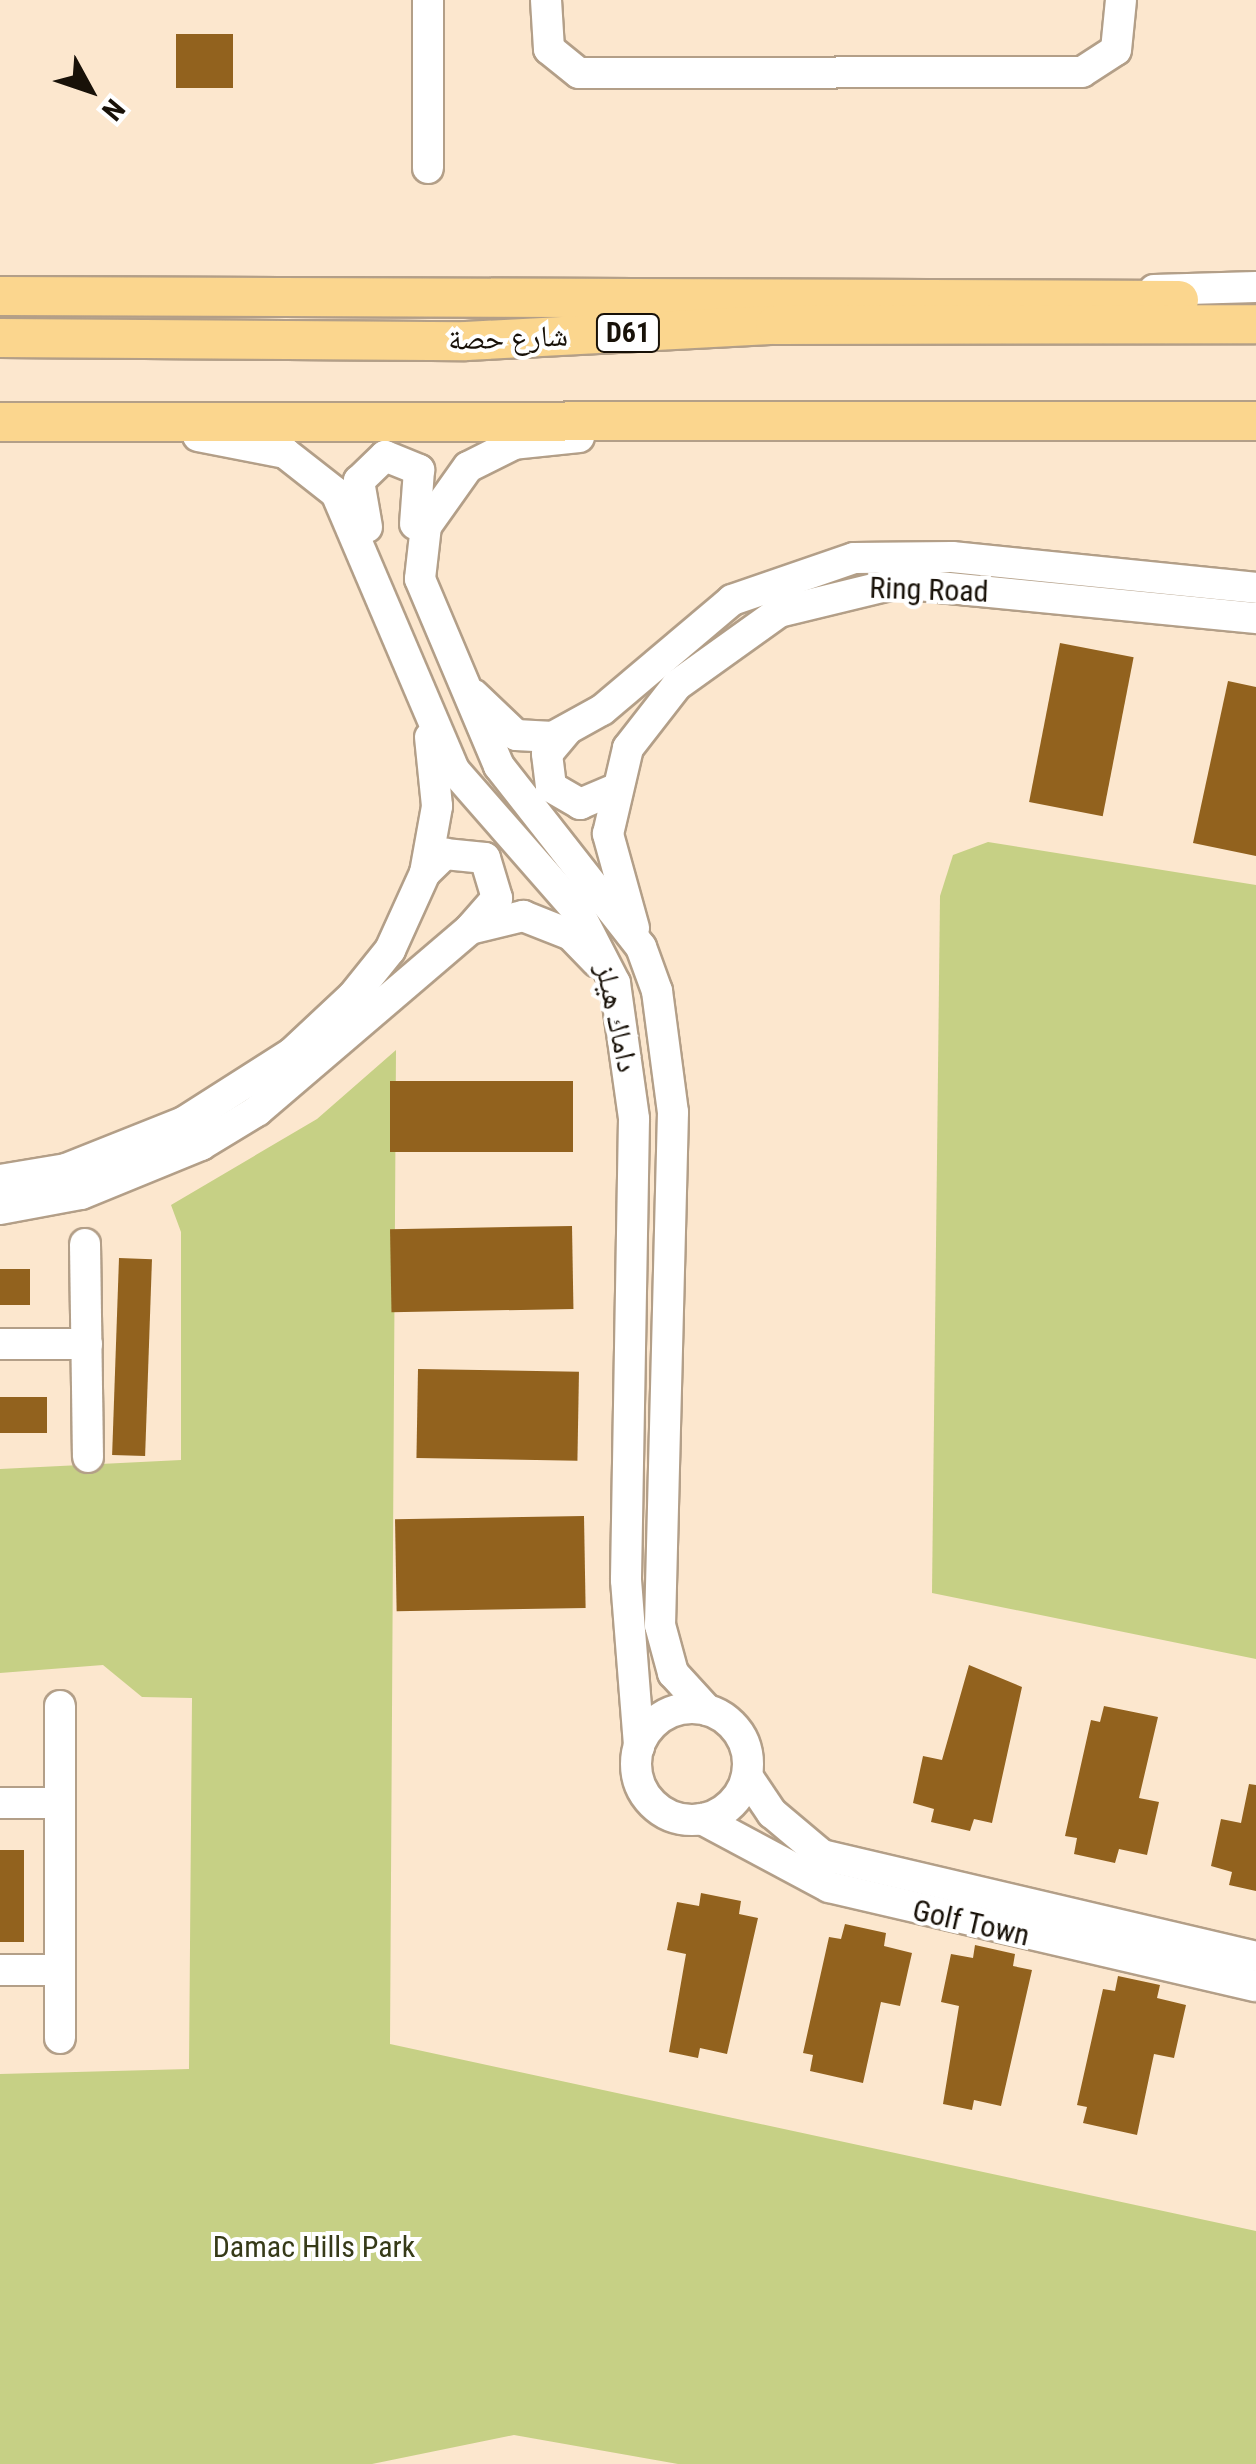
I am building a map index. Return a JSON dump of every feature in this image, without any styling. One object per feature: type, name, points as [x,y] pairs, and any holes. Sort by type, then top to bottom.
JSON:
[{"type":"main road","points":[[0,296],[1256,301]]},
{"type":"main road","name":"شارع حصة","points":[[0,338],[466,341],[775,325],[1256,324]]},
{"type":"main road","points":[[0,422],[1256,421]]},
{"type":"street","points":[[428,0],[428,168]]},
{"type":"street","points":[[546,0],[550,49],[579,72],[1082,72],[1116,50],[1121,0]]},
{"type":"street","points":[[1095,299],[1256,287]]},
{"type":"street","name":"داماك هيلز","points":[[108,421],[264,446],[304,464],[349,512],[428,716],[467,791],[590,927],[614,984],[634,1119],[626,1580],[640,1746]]},
{"type":"street","name":"داماك هيلز","points":[[644,421],[622,433],[514,444],[468,467],[426,526],[420,579],[450,666],[528,812],[640,947],[673,1075],[660,1625],[673,1673],[708,1710]]},
{"type":"street","points":[[376,588],[358,481],[385,456],[410,461],[424,482],[410,551],[420,579]]},
{"type":"street","name":"Ring Road","points":[[450,666],[516,735],[533,741],[570,728],[732,600],[812,566],[952,557],[1256,588]]},
{"type":"street","name":"Ring Road","points":[[640,947],[612,870],[611,791],[628,748],[677,684],[743,632],[817,597],[898,584],[1256,618]]},
{"type":"street","points":[[0,1180],[126,1149],[292,1053],[376,972],[425,873],[436,806],[428,716]]},
{"type":"street","points":[[570,728],[547,754],[551,788],[580,804],[611,791]]},
{"type":"street","points":[[0,1209],[82,1194],[201,1145],[269,1100],[470,929],[497,898],[485,858],[446,854],[425,873]]},
{"type":"street","points":[[470,929],[523,916],[547,923],[614,984]]},
{"type":"street","points":[[85,1244],[88,1458]]},
{"type":"street","points":[[0,1344],[86,1344]]},
{"type":"street","points":[[60,1706],[60,2038]]},
{"type":"street","points":[[708,1710],[740,1735],[747,1776],[731,1804],[702,1819],[651,1802],[638,1775],[640,1746],[666,1714],[708,1710]]},
{"type":"street","name":"Golf Town","points":[[747,1776],[772,1813],[822,1855],[1256,1958]]},
{"type":"street","points":[[0,1803],[60,1803]]},
{"type":"street","name":"Golf Town","points":[[702,1819],[829,1887],[1256,1986]]},
{"type":"street","points":[[0,1970],[60,1970]]},
{"type":"green space","points":[[988,842],[1256,885],[1256,1659],[932,1593],[940,896],[953,855]]},
{"type":"green space","name":"Damac Hills Park","points":[[396,1050],[390,2044],[1256,2231],[1256,2464],[678,2464],[514,2435],[372,2464],[0,2464],[0,2074],[189,2069],[192,1698],[142,1697],[103,1665],[0,1673],[0,1469],[181,1460],[181,1232],[171,1205],[317,1119]]},
{"type":"building","points":[[176,34],[233,34],[233,88],[176,88]]},
{"type":"building","points":[[1060,643],[1134,657],[1103,816],[1029,802]]},
{"type":"building","points":[[1228,681],[1256,687],[1256,856],[1193,843]]},
{"type":"building","points":[[390,1081],[573,1081],[573,1152],[390,1152]]},
{"type":"building","points":[[572,1226],[573,1309],[391,1312],[390,1229]]},
{"type":"building","points":[[119,1258],[152,1259],[145,1456],[112,1455]]},
{"type":"building","points":[[0,1269],[30,1269],[30,1305],[0,1305]]},
{"type":"building","points":[[418,1369],[579,1372],[577,1461],[416,1458]]},
{"type":"building","points":[[0,1397],[47,1397],[47,1433],[0,1433]]},
{"type":"building","points":[[584,1516],[586,1608],[397,1611],[395,1519]]},
{"type":"building","points":[[969,1665],[1022,1687],[992,1823],[974,1819],[970,1831],[931,1822],[934,1809],[913,1803],[923,1756],[942,1760]]},
{"type":"building","points":[[1104,1706],[1158,1717],[1139,1798],[1159,1802],[1147,1855],[1119,1849],[1115,1863],[1074,1854],[1077,1838],[1065,1836],[1091,1720],[1100,1722]]},
{"type":"building","points":[[1249,1784],[1256,1785],[1256,1891],[1229,1885],[1232,1872],[1211,1866],[1221,1819],[1241,1823]]},
{"type":"building","points":[[0,1850],[24,1850],[24,1942],[0,1942]]},
{"type":"building","points":[[701,1893],[741,1901],[739,1914],[758,1918],[727,2054],[700,2048],[698,2058],[669,2052],[686,1954],[667,1950],[677,1902],[699,1906]]},
{"type":"building","points":[[845,1924],[886,1933],[884,1946],[912,1953],[900,2006],[881,2002],[863,2083],[810,2071],[813,2055],[803,2053],[829,1937],[841,1939]]},
{"type":"building","points":[[975,1945],[1015,1954],[1013,1966],[1032,1970],[1001,2106],[974,2100],[972,2110],[943,2104],[959,2006],[941,2002],[951,1954],[973,1958]]},
{"type":"building","points":[[1118,1976],[1160,1985],[1157,1998],[1186,2005],[1174,2058],[1154,2054],[1137,2135],[1083,2123],[1087,2107],[1077,2105],[1103,1989],[1115,1991]]}]
